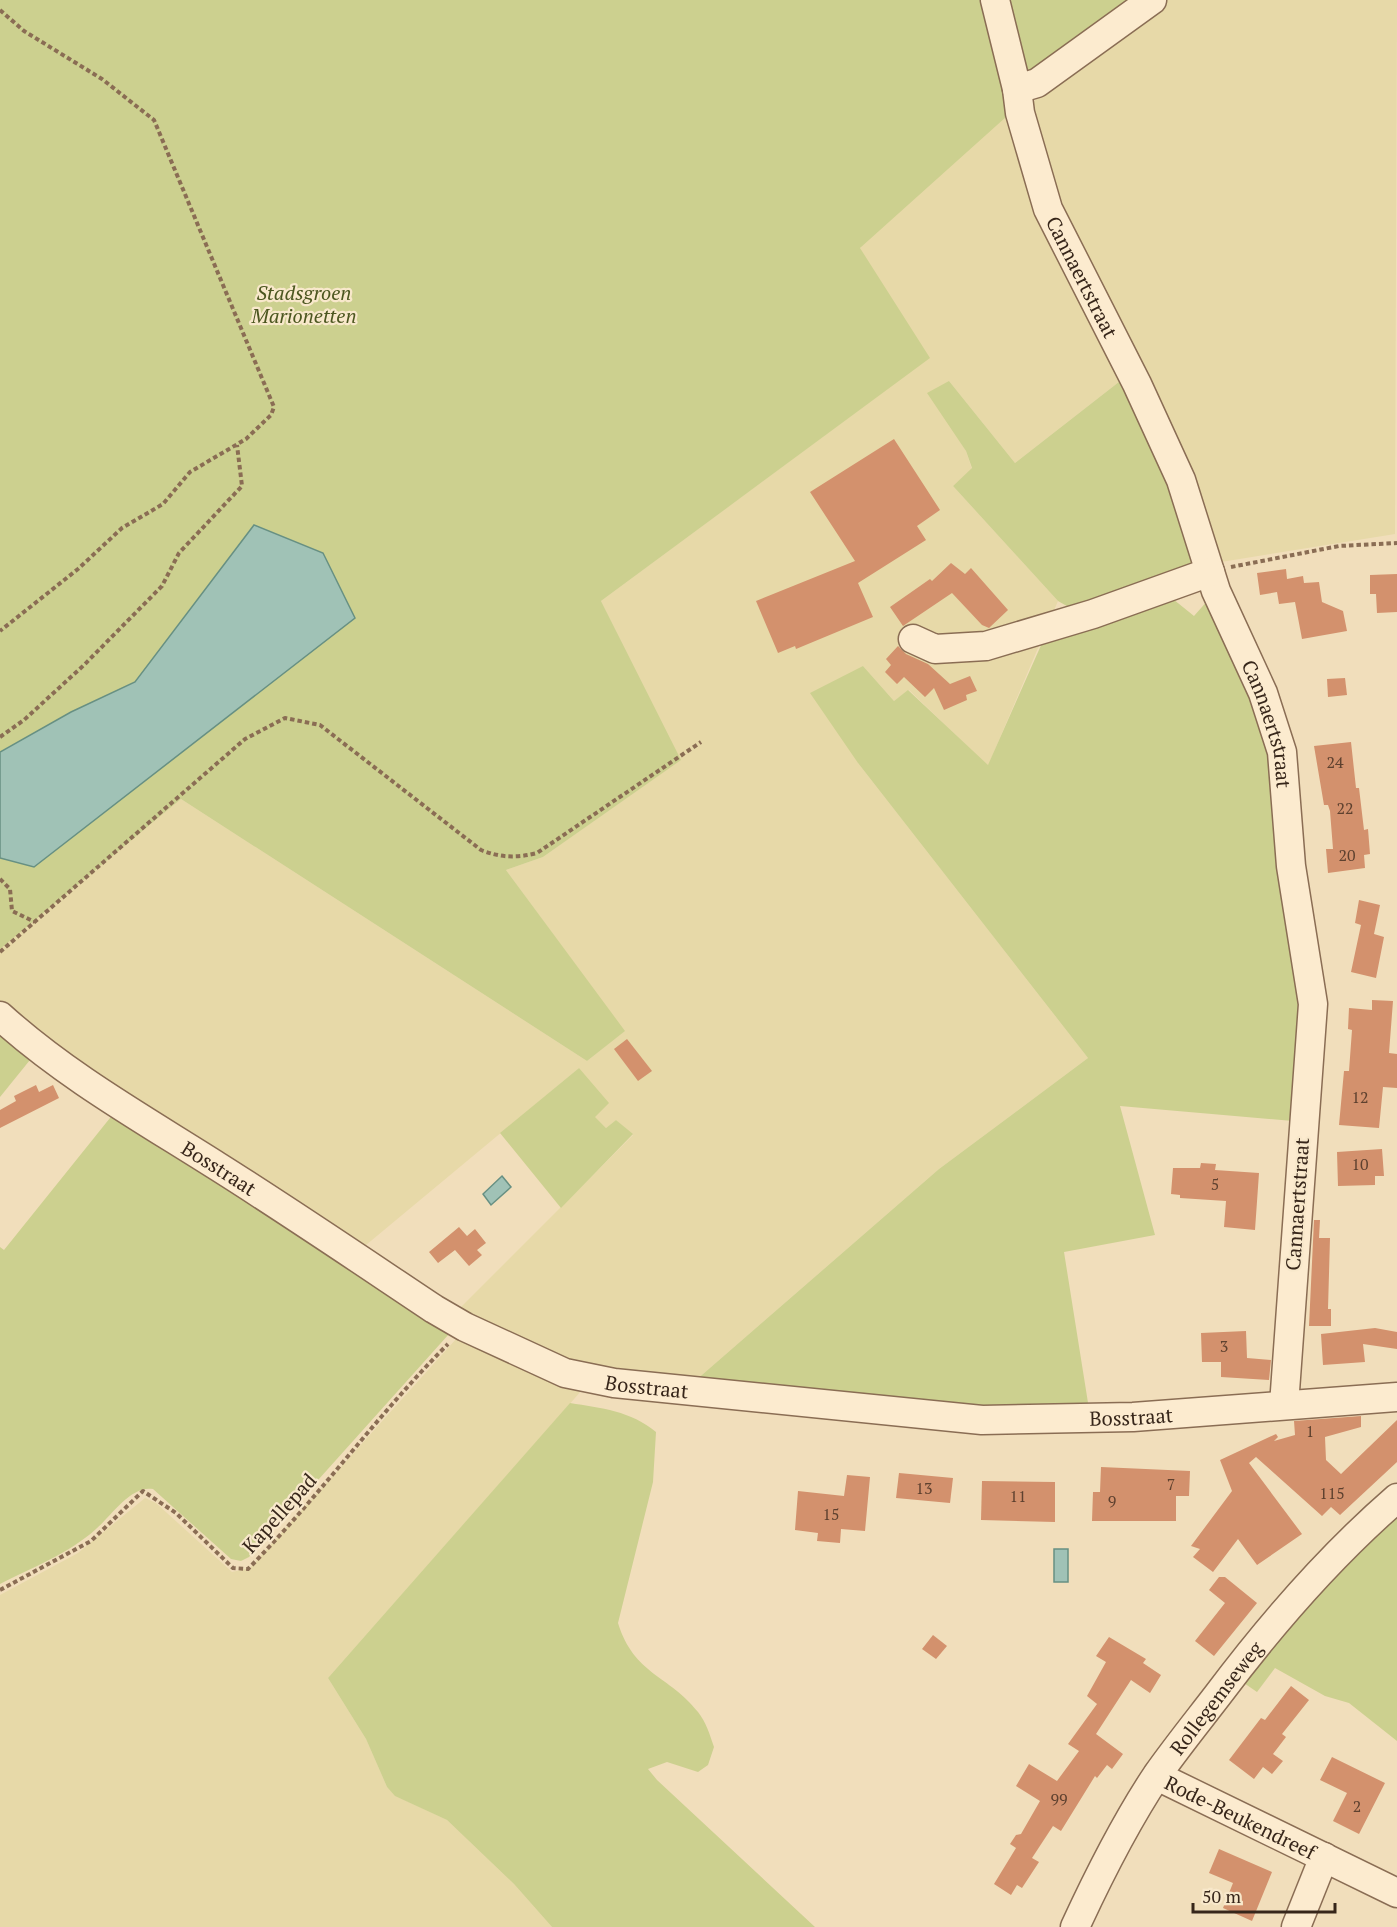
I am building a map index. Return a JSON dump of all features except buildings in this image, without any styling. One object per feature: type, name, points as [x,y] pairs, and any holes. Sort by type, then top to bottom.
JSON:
[{"type":"street","name":"Cannaertstraat","points":[[995,0],[1017,89],[1020,113],[1048,209],[1137,384],[1181,480],[1230,626],[1263,693],[1282,752],[1291,866],[1313,1004],[1284,1405]]},
{"type":"street","points":[[1017,89],[1037,83],[1152,0]]},
{"type":"street","points":[[913,639],[935,649],[986,646],[1093,614],[1210,572]]},
{"type":"street","name":"Bosstraat","points":[[0,1016],[24,1038],[97,1091],[465,1327],[565,1372],[614,1383],[982,1420],[1120,1418],[1397,1397]]},
{"type":"street","name":"Rollegemseweg","points":[[1075,1927],[1100,1873],[1157,1776],[1251,1651],[1293,1600],[1332,1557],[1397,1498]]},
{"type":"street","name":"Rode-Beukendreef","points":[[1157,1776],[1397,1893]]},
{"type":"street","name":"Rode-Beukendreef","points":[[1296,1927],[1324,1857]]},
{"type":"path","points":[[0,10],[24,31],[102,79],[154,120],[274,407],[271,415],[246,440],[190,472],[163,504],[122,528],[78,569],[0,631]]},
{"type":"path","points":[[0,737],[24,720],[84,665],[162,586],[179,553],[242,486],[237,445]]},
{"type":"path","points":[[1210,572],[1262,559],[1339,546],[1397,543]]},
{"type":"path","points":[[0,952],[244,739],[285,717],[320,725],[481,850],[495,855],[518,858],[537,853],[700,742]]},
{"type":"path","points":[[0,879],[10,889],[9,898],[12,911],[34,922]]},
{"type":"path","name":"Kapellepad","points":[[0,1590],[91,1541],[143,1491],[176,1513],[233,1568],[248,1569],[292,1524],[410,1382],[465,1327]]},
{"type":"shaded area","points":[[983,0],[1124,378],[1015,463],[949,381],[957,436],[966,451],[972,469],[953,486],[1058,601],[988,766],[909,690],[894,701],[863,666],[858,763],[1088,1058],[939,1169],[695,1381],[580,1366],[457,1311],[633,1135],[616,1120],[606,1128],[594,1117],[579,1068],[360,1250],[165,1124],[0,1005],[0,949],[181,799],[587,1061],[624,1031],[506,870],[543,857],[680,760],[601,601],[929,358],[860,249]]},
{"type":"shaded area","points":[[1167,0],[1397,0],[1395,534],[1221,562],[1061,214],[1030,113],[1033,102]]},
{"type":"shaded area","points":[[457,1338],[582,1390],[328,1678],[366,1739],[387,1787],[396,1796],[447,1820],[514,1884],[552,1927],[0,1927],[0,1595],[78,1553],[145,1498],[156,1503],[232,1572],[250,1568]]},
{"type":"green space","name":"Stadsgroen Marionetten","points":[[0,0],[1135,0],[1045,69],[1006,117],[860,248],[930,358],[601,601],[681,760],[543,857],[506,870],[625,1031],[587,1061],[181,799],[0,949]]},
{"type":"green space","points":[[1124,378],[1163,457],[1195,566],[1072,609],[1058,601],[953,486],[972,468],[966,451],[927,393],[949,381],[1015,463]]},
{"type":"green space","points":[[1168,595],[1194,616],[1209,599],[1269,725],[1302,1011],[1293,1121],[1120,1106],[1155,1235],[1064,1252],[1089,1409],[988,1408],[695,1381],[939,1169],[1088,1058],[858,763],[810,693],[863,666],[894,701],[908,690],[988,765],[1046,634]]},
{"type":"green space","points":[[0,1023],[34,1055],[0,1097]]},
{"type":"green space","points":[[579,1068],[609,1103],[595,1117],[606,1128],[616,1120],[633,1134],[561,1208],[500,1133]]},
{"type":"green space","points":[[114,1113],[449,1334],[249,1557],[241,1561],[231,1559],[153,1489],[145,1489],[122,1502],[86,1538],[0,1584],[0,1247],[4,1250]]},
{"type":"green space","points":[[570,1403],[626,1415],[656,1432],[653,1482],[618,1623],[633,1654],[698,1712],[706,1724],[714,1747],[708,1765],[698,1772],[667,1762],[648,1769],[657,1780],[815,1927],[552,1927],[514,1884],[447,1820],[395,1796],[387,1787],[366,1739],[328,1678]]},
{"type":"green space","points":[[1397,1513],[1397,1741],[1349,1703],[1325,1696],[1275,1668],[1257,1692],[1241,1681],[1265,1644]]},
{"type":"water","points":[[254,525],[323,553],[355,618],[34,867],[0,858],[0,752],[71,712],[135,682]]},
{"type":"water","points":[[502,1176],[511,1187],[491,1205],[483,1194]]},
{"type":"water","points":[[1054,1549],[1068,1549],[1068,1582],[1054,1582]]}]
